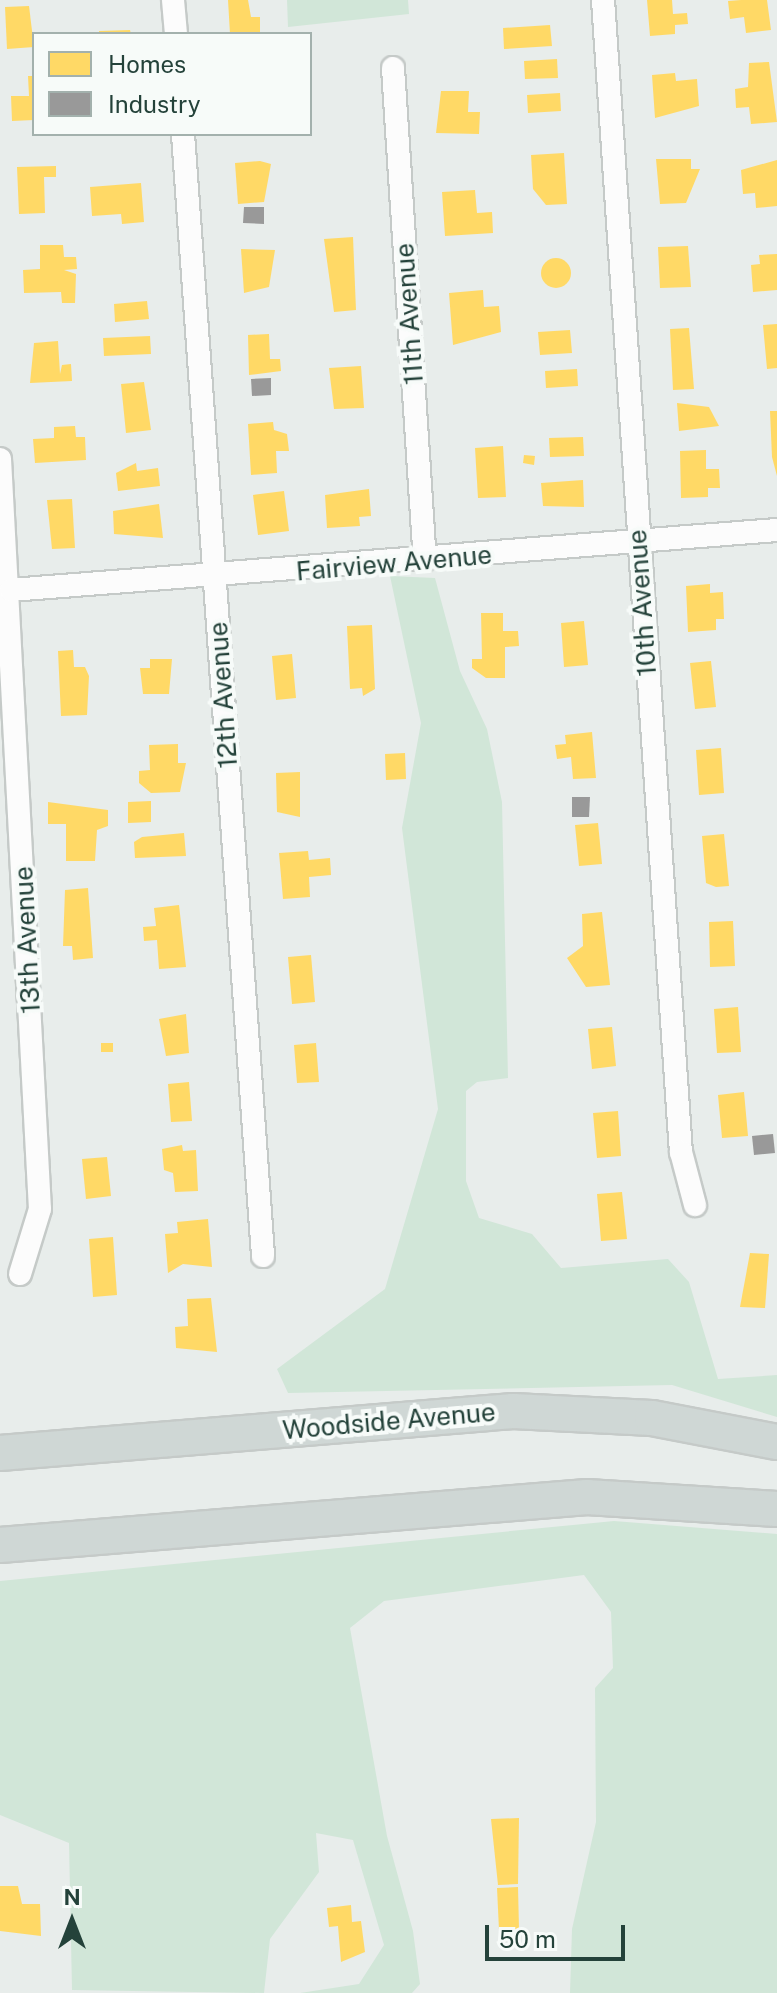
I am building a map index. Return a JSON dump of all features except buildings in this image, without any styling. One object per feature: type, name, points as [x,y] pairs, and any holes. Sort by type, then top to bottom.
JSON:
[{"type":"main road","name":"Woodside Avenue","points":[[0,1453],[513,1411],[652,1418],[777,1442]]},
{"type":"main road","points":[[0,1545],[587,1497],[777,1509]]},
{"type":"street","points":[[173,0],[176,32]]},
{"type":"street","name":"10th Avenue","points":[[603,0],[681,1152],[695,1205]]},
{"type":"street","name":"11th Avenue","points":[[393,68],[425,560]]},
{"type":"street","name":"12th Avenue","points":[[183,136],[263,1256]]},
{"type":"street","name":"13th Avenue","points":[[0,459],[11,590],[40,1209],[20,1274]]},
{"type":"street","name":"Fairview Avenue","points":[[11,590],[215,578],[777,530]]},
{"type":"green space","points":[[287,0],[408,0],[409,14],[288,27]]},
{"type":"green space","points":[[390,576],[435,578],[460,671],[487,729],[502,802],[508,1078],[477,1082],[466,1091],[466,1181],[479,1218],[532,1234],[561,1268],[668,1259],[689,1282],[718,1379],[777,1375],[777,1417],[672,1385],[288,1393],[277,1369],[385,1289],[438,1109],[402,828],[421,723]]},
{"type":"green space","points":[[614,1521],[777,1534],[777,1993],[570,1993],[572,1929],[596,1822],[595,1688],[613,1668],[611,1612],[584,1575],[384,1601],[350,1628],[387,1836],[413,1931],[420,1984],[412,1993],[300,1993],[359,1984],[384,1945],[353,1840],[316,1833],[319,1872],[270,1939],[264,1993],[72,1990],[69,1843],[0,1815],[0,1581]]}]
